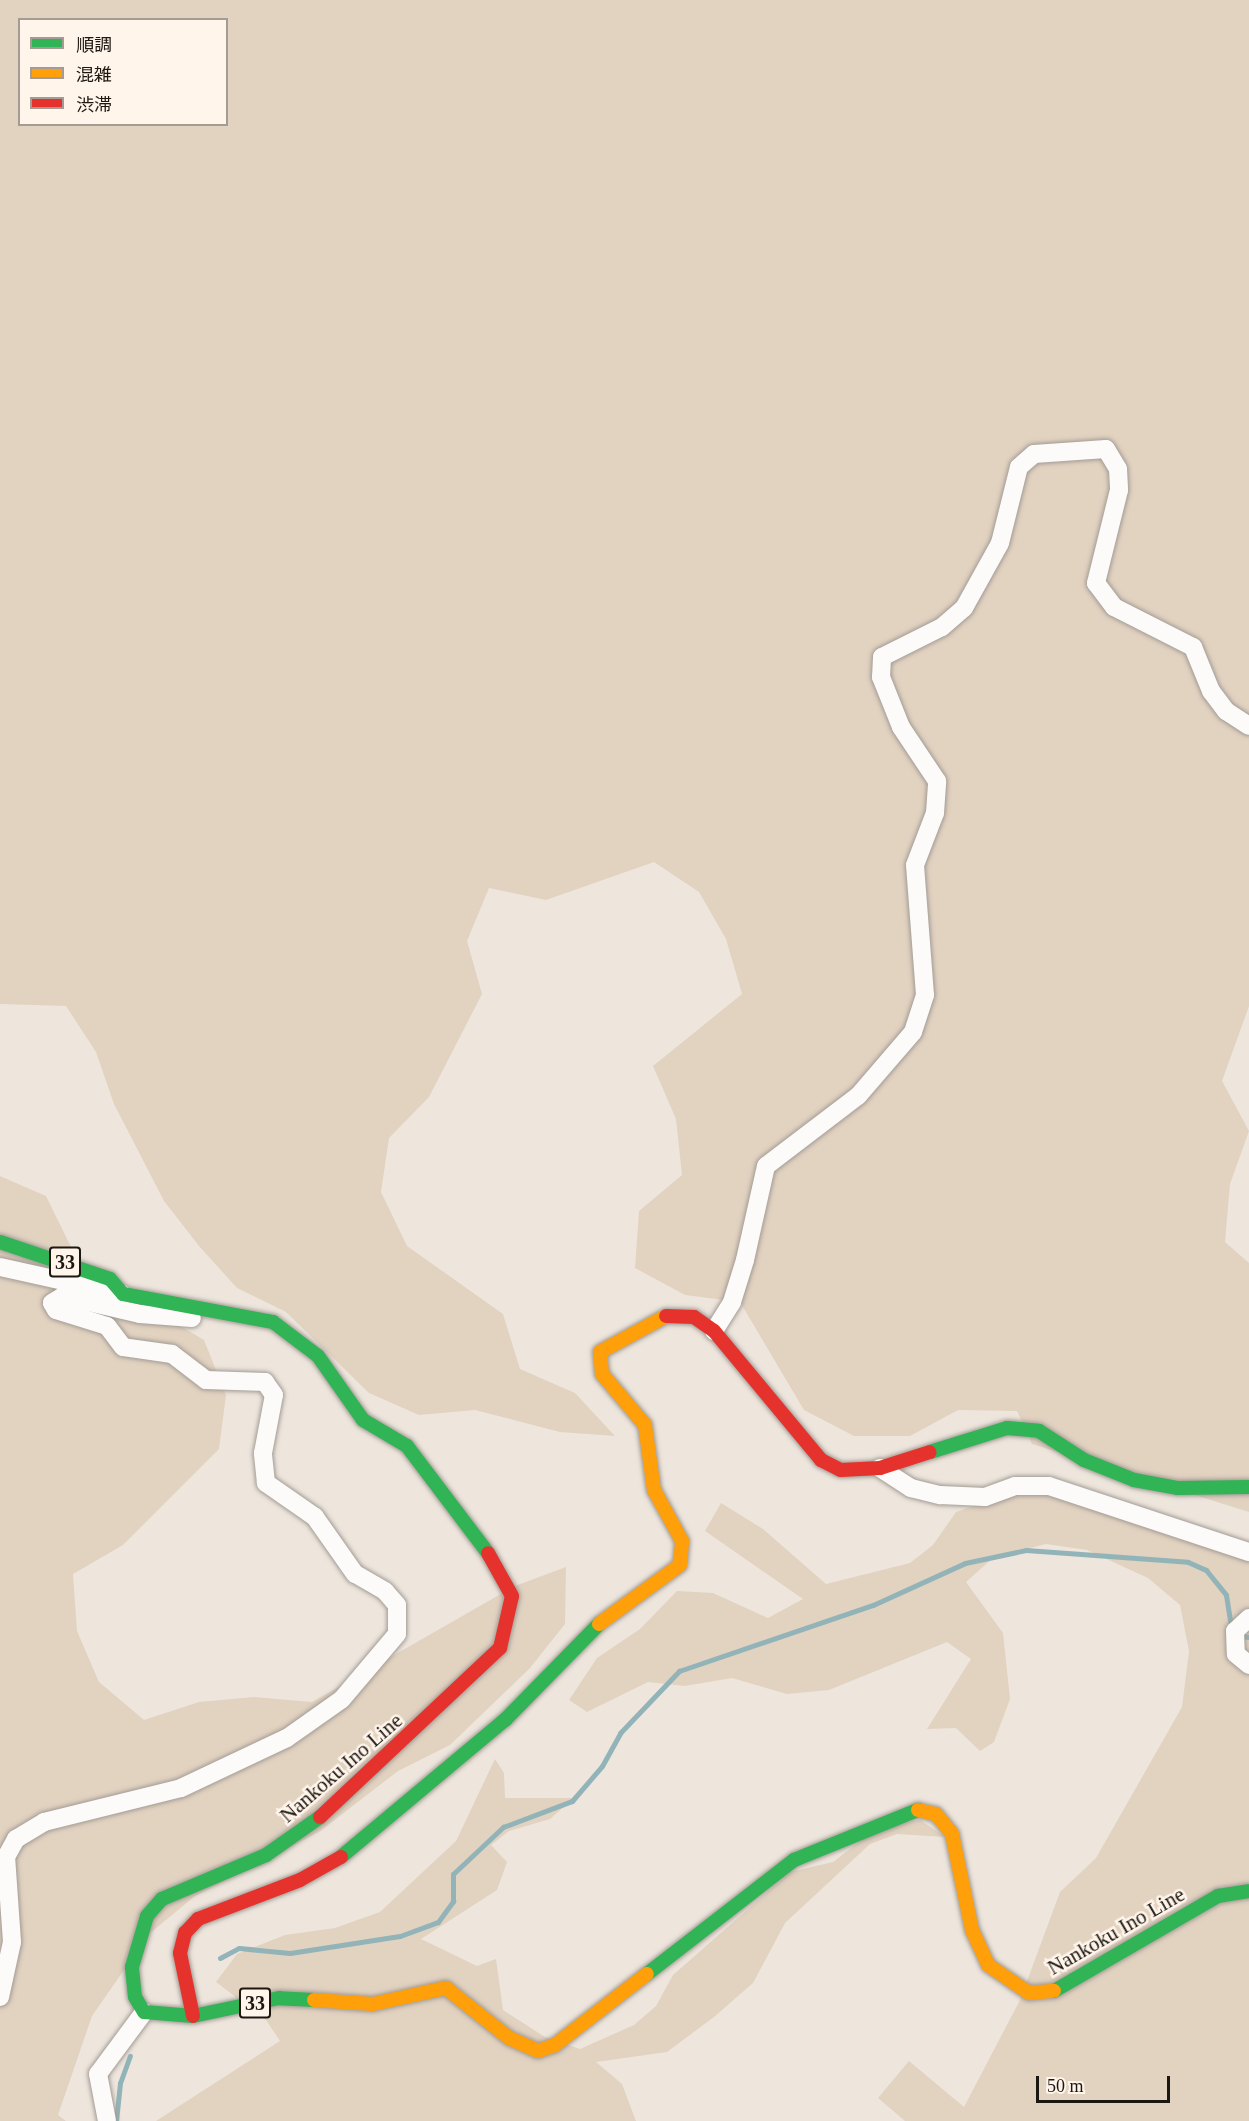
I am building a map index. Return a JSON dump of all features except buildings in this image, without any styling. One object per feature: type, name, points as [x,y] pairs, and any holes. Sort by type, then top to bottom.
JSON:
[{"type":"main road","name":"Nankoku Ino Line","points":[[0,1242],[110,1279],[123,1294],[238,1313],[273,1322],[318,1356],[363,1420],[407,1446],[507,1577],[510,1619],[500,1648],[482,1669],[304,1832],[266,1855],[162,1899],[138,1930],[132,1966],[135,1996],[144,2012],[193,2016],[279,1998],[373,2004],[447,1988],[509,2038],[538,2051],[555,2045],[794,1860],[920,1810],[936,1814],[952,1834],[972,1930],[983,1958],[1029,1993],[1044,1995],[1075,1984],[1155,1929],[1218,1896],[1249,1891]]},
{"type":"main road","points":[[193,2016],[180,1953],[185,1934],[198,1919],[300,1880],[349,1852],[506,1720],[586,1634],[680,1565],[682,1541],[654,1490],[650,1438],[602,1374],[600,1352],[615,1339],[667,1315],[694,1317],[714,1331],[821,1460],[841,1470],[880,1468],[1007,1428],[1039,1431],[1084,1460],[1134,1480],[1178,1488],[1249,1487]]},
{"type":"street","points":[[714,1331],[732,1302],[746,1260],[766,1166],[858,1096],[913,1032],[925,995],[915,865],[935,813],[937,781],[901,727],[881,676],[882,657],[942,627],[964,608],[1000,543],[1018,467],[1034,454],[1106,449],[1118,469],[1119,490],[1096,583],[1114,607],[1193,647],[1211,690],[1226,711],[1249,726]]},
{"type":"street","points":[[0,1267],[123,1294]]},
{"type":"street","points":[[0,1997],[12,1942],[6,1857],[16,1839],[44,1822],[181,1788],[287,1738],[342,1699],[397,1634],[397,1605],[386,1591],[355,1574],[315,1517],[267,1483],[263,1453],[274,1395],[265,1382],[206,1380],[172,1354],[123,1347],[107,1326],[56,1310],[52,1303],[63,1296],[140,1314],[222,1320],[238,1313]]},
{"type":"street","points":[[880,1468],[911,1488],[940,1495],[985,1497],[1015,1486],[1049,1486],[1249,1552]]},
{"type":"street","points":[[1249,1618],[1235,1631],[1236,1654],[1249,1665]]},
{"type":"street","points":[[107,2121],[98,2074],[144,2012]]},
{"type":"shaded area","points":[[0,0],[1249,0],[1249,1006],[1222,1081],[1249,1131],[1230,1184],[1225,1242],[1249,1263],[1249,1512],[1032,1444],[1017,1411],[958,1410],[910,1436],[854,1436],[804,1410],[740,1302],[685,1295],[635,1268],[639,1211],[682,1175],[676,1119],[653,1066],[742,994],[726,939],[699,892],[654,862],[546,900],[489,888],[467,941],[482,994],[429,1097],[389,1138],[381,1192],[407,1246],[503,1314],[520,1369],[575,1393],[615,1436],[560,1432],[475,1410],[419,1415],[369,1393],[286,1312],[237,1288],[199,1246],[164,1201],[114,1104],[96,1052],[66,1006],[0,1004]]},
{"type":"shaded area","points":[[0,1176],[46,1196],[97,1300],[152,1309],[204,1340],[226,1395],[219,1449],[123,1545],[73,1574],[77,1631],[99,1682],[144,1720],[199,1702],[254,1697],[312,1702],[515,1586],[566,1567],[565,1624],[530,1668],[450,1745],[398,1771],[319,1832],[195,1896],[149,1934],[92,2016],[58,2115],[66,2121],[0,2121]]},
{"type":"shaded area","points":[[1026,1488],[1249,1543],[1249,1608],[1239,1625],[1249,1626],[1249,2121],[905,2121],[878,2098],[909,2061],[964,2107],[1020,2000],[1060,1892],[1096,1858],[1182,1707],[1189,1651],[1180,1605],[1148,1578],[1087,1550],[1046,1544],[994,1557],[966,1582],[1003,1633],[1010,1699],[994,1742],[980,1751],[956,1728],[927,1729],[971,1659],[947,1642],[829,1690],[787,1694],[732,1678],[685,1686],[648,1682],[587,1712],[569,1700],[597,1658],[640,1629],[677,1591],[713,1593],[768,1618],[803,1599],[705,1531],[721,1503],[763,1529],[826,1584],[910,1563],[933,1545],[956,1512]]},
{"type":"shaded area","points":[[495,1759],[504,1773],[505,1798],[574,1798],[550,1819],[509,1831],[491,1845],[507,1862],[497,1890],[421,1939],[477,1966],[496,1959],[503,2010],[545,2037],[580,2049],[634,2025],[656,2006],[673,1975],[790,1872],[833,1862],[876,1829],[920,1820],[945,1837],[897,1834],[870,1844],[785,1923],[753,1983],[714,2017],[667,2052],[596,2062],[622,2084],[636,2121],[156,2121],[280,2041],[266,2020],[216,1982],[237,1954],[285,1935],[335,1928],[380,1912],[456,1841]]},
{"type":"waterway","points":[[220,1958],[239,1948],[290,1953],[400,1936],[438,1922],[453,1901],[453,1874],[503,1827],[572,1801],[602,1766],[620,1733],[679,1671],[873,1605],[965,1563],[1026,1550],[1188,1562],[1206,1570],[1226,1595],[1231,1628]]},
{"type":"waterway","points":[[1238,1636],[1249,1637]]},
{"type":"waterway","points":[[116,2121],[120,2083],[130,2056]]},
{"type":"traffic: fast","points":[[0,1242],[110,1279],[123,1294],[273,1322],[318,1356],[363,1420],[407,1446],[488,1553]]},
{"type":"traffic: fast","points":[[930,1452],[1007,1428],[1039,1431],[1084,1460],[1134,1480],[1178,1488],[1249,1487]]},
{"type":"traffic: fast","points":[[341,1857],[505,1720],[599,1624]]},
{"type":"traffic: fast","points":[[647,1974],[794,1860],[918,1810]]},
{"type":"traffic: fast","points":[[314,2000],[279,1998],[193,2016],[144,2012],[135,1997],[132,1967],[147,1916],[162,1899],[266,1855],[320,1817]]},
{"type":"traffic: fast","points":[[1054,1991],[1218,1896],[1249,1891]]},
{"type":"traffic: slow","points":[[599,1624],[680,1565],[682,1541],[654,1490],[645,1425],[602,1374],[600,1352],[666,1316]]},
{"type":"traffic: slow","points":[[918,1810],[936,1814],[952,1834],[972,1930],[988,1965],[1029,1993],[1054,1991]]},
{"type":"traffic: slow","points":[[314,2000],[373,2004],[446,1988],[509,2038],[538,2051],[555,2045],[647,1974]]},
{"type":"traffic: jam","points":[[666,1316],[694,1317],[714,1331],[821,1460],[841,1470],[880,1468],[930,1452]]},
{"type":"traffic: jam","points":[[320,1817],[500,1648],[512,1596],[488,1553]]},
{"type":"traffic: jam","points":[[193,2016],[180,1953],[185,1933],[198,1919],[300,1880],[341,1857]]}]
